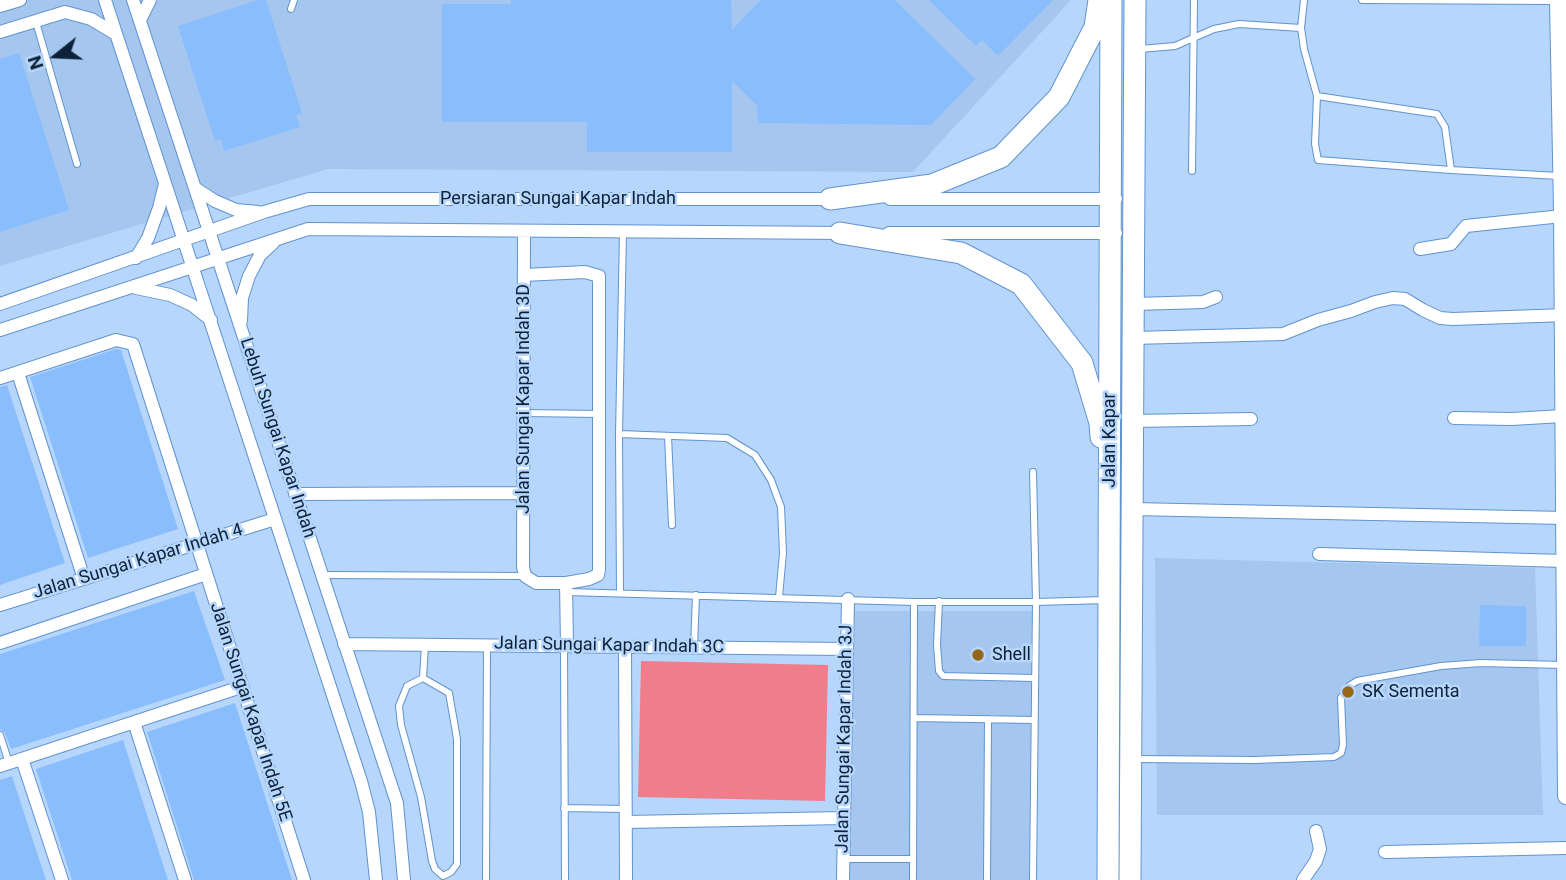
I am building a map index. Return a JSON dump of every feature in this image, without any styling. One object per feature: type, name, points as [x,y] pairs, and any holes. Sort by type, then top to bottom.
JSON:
[{"type":"highway","points":[[830,199],[932,185],[1001,156],[1059,97],[1095,27],[1099,0]]},
{"type":"highway","name":"Jalan Kapar","points":[[1108,880],[1111,0]]},
{"type":"highway","name":"Jalan Kapar","points":[[1130,880],[1135,0]]},
{"type":"highway","points":[[840,233],[961,253],[1021,284],[1082,363],[1100,424],[1110,537]]},
{"type":"street","points":[[0,6],[20,0]]},
{"type":"street","name":"Lebuh Sungai Kapar Indah","points":[[105,0],[361,781],[369,812],[376,880]]},
{"type":"street","name":"Lebuh Sungai Kapar Indah","points":[[133,0],[397,803],[404,880]]},
{"type":"street","points":[[140,20],[150,0]]},
{"type":"street","points":[[1558,1],[1563,105],[1561,177],[1566,796]]},
{"type":"street","points":[[0,33],[65,12],[91,19],[116,34]]},
{"type":"street","points":[[136,258],[148,237],[165,183]]},
{"type":"street","points":[[195,188],[236,210],[264,212]]},
{"type":"street","name":"Persiaran Sungai Kapar Indah","points":[[0,304],[264,212],[309,199],[1134,199]]},
{"type":"street","points":[[1420,248],[1451,244],[1466,226],[1563,212]]},
{"type":"street","name":"Persiaran Sungai Kapar Indah","points":[[0,330],[308,229],[1134,233]]},
{"type":"street","name":"Jalan Sungai Kapar Indah 3D","points":[[524,231],[524,571]]},
{"type":"street","points":[[241,329],[242,298],[249,276],[260,255],[278,238]]},
{"type":"street","points":[[524,275],[585,272],[599,276],[598,575],[567,587],[536,583],[524,571]]},
{"type":"street","points":[[131,287],[170,295],[192,305],[211,320]]},
{"type":"street","points":[[1134,304],[1203,302],[1216,297]]},
{"type":"street","points":[[1133,338],[1283,334],[1318,320],[1393,298],[1405,299],[1432,314],[1453,319],[1564,314]]},
{"type":"street","name":"Jalan Sungai Kapar Indah 5E","points":[[18,373],[116,340],[133,344],[304,880]]},
{"type":"street","points":[[0,378],[18,373],[84,579]]},
{"type":"street","points":[[1454,418],[1564,421]]},
{"type":"street","points":[[1133,421],[1251,419]]},
{"type":"street","points":[[295,494],[524,493]]},
{"type":"street","points":[[1132,509],[1565,518]]},
{"type":"street","name":"Jalan Sungai Kapar Indah 4","points":[[0,605],[275,519]]},
{"type":"street","points":[[1319,554],[1565,552]]},
{"type":"street","name":"Jalan Sungai Kapar Indah 4","points":[[0,643],[206,574]]},
{"type":"street","points":[[566,646],[567,587]]},
{"type":"street","name":"Jalan Sungai Kapar Indah 3J","points":[[843,880],[848,599]]},
{"type":"street","name":"Jalan Sungai Kapar Indah 3C","points":[[344,645],[847,649]]},
{"type":"street","points":[[625,646],[626,880]]},
{"type":"street","points":[[62,880],[10,763],[241,687]]},
{"type":"street","points":[[134,722],[185,880]]},
{"type":"street","points":[[626,815],[844,818]]},
{"type":"street","points":[[1303,880],[1316,861],[1320,849],[1316,831]]},
{"type":"street","points":[[1385,852],[1566,848]]},
{"type":"lane","points":[[291,9],[294,0]]},
{"type":"lane","points":[[1192,171],[1194,0]]},
{"type":"lane","points":[[1304,0],[1301,29],[1317,96],[1315,144],[1318,160],[1561,177]]},
{"type":"lane","points":[[1362,0],[1558,1]]},
{"type":"lane","points":[[36,21],[78,164]]},
{"type":"lane","points":[[1135,49],[1167,48],[1214,29],[1238,24],[1301,29]]},
{"type":"lane","points":[[1317,96],[1437,114],[1445,127],[1451,170]]},
{"type":"lane","points":[[620,593],[619,434],[623,232]]},
{"type":"lane","points":[[524,413],[599,414]]},
{"type":"lane","points":[[619,434],[727,438],[755,455],[771,480],[781,507],[783,553],[779,597]]},
{"type":"lane","points":[[668,436],[672,525]]},
{"type":"lane","points":[[1033,472],[1033,880]]},
{"type":"lane","points":[[321,575],[524,571]]},
{"type":"lane","points":[[567,587],[620,593],[914,602],[1108,600]]},
{"type":"lane","points":[[694,647],[696,595]]},
{"type":"lane","points":[[939,601],[937,645],[939,671],[943,676],[1034,678]]},
{"type":"lane","points":[[913,880],[914,602]]},
{"type":"lane","points":[[423,678],[425,645]]},
{"type":"lane","points":[[486,880],[487,645]]},
{"type":"lane","points":[[565,880],[566,646]]},
{"type":"lane","points":[[1131,759],[1255,760],[1334,757],[1341,752],[1343,745],[1340,698],[1349,686],[1357,681],[1441,666],[1565,656]]},
{"type":"lane","points":[[423,678],[449,693],[457,739],[457,864],[451,872],[443,876],[435,869],[432,861],[421,797],[401,725],[399,706],[407,687],[423,678]]},
{"type":"lane","points":[[915,718],[1034,720]]},
{"type":"lane","points":[[987,880],[988,719]]},
{"type":"lane","points":[[0,735],[10,763]]},
{"type":"lane","points":[[564,807],[626,815]]},
{"type":"lane","points":[[843,859],[914,859]]},
{"type":"shaded area","points":[[0,0],[1071,0],[913,172],[328,169],[0,266]]},
{"type":"shaded area","name":"SK Sementa","points":[[1155,558],[1535,568],[1543,815],[1157,815]]},
{"type":"shaded area","points":[[855,611],[1032,611],[1029,880],[849,880]]},
{"type":"shaded area","points":[[641,661],[828,665],[825,801],[638,797]]},
{"type":"building","points":[[258,0],[266,0],[302,113],[296,115],[300,127],[224,151],[221,139],[215,141],[178,26]]},
{"type":"building","points":[[511,0],[731,0],[732,30],[761,0],[895,0],[975,79],[931,125],[758,123],[757,105],[732,81],[732,152],[587,152],[587,122],[442,122],[442,4],[511,4]]},
{"type":"building","points":[[929,0],[1053,0],[998,56],[982,40],[976,46]]},
{"type":"building","points":[[19,53],[69,210],[0,232],[0,59]]},
{"type":"building","points":[[116,349],[121,350],[178,529],[88,558],[30,377]]},
{"type":"building","points":[[7,385],[65,563],[0,585],[0,387]]},
{"type":"building","points":[[194,591],[225,680],[11,749],[5,733],[0,729],[0,654]]},
{"type":"building","points":[[1480,605],[1526,606],[1526,646],[1479,646]]},
{"type":"building","points":[[235,703],[292,880],[194,880],[147,732]]},
{"type":"building","points":[[123,740],[168,880],[72,880],[36,769]]},
{"type":"building","points":[[12,776],[46,880],[0,880],[0,780]]},
{"type":"place","name":"Shell","points":[[978,655]]},
{"type":"place","name":"SK Sementa","points":[[1348,692]]}]
